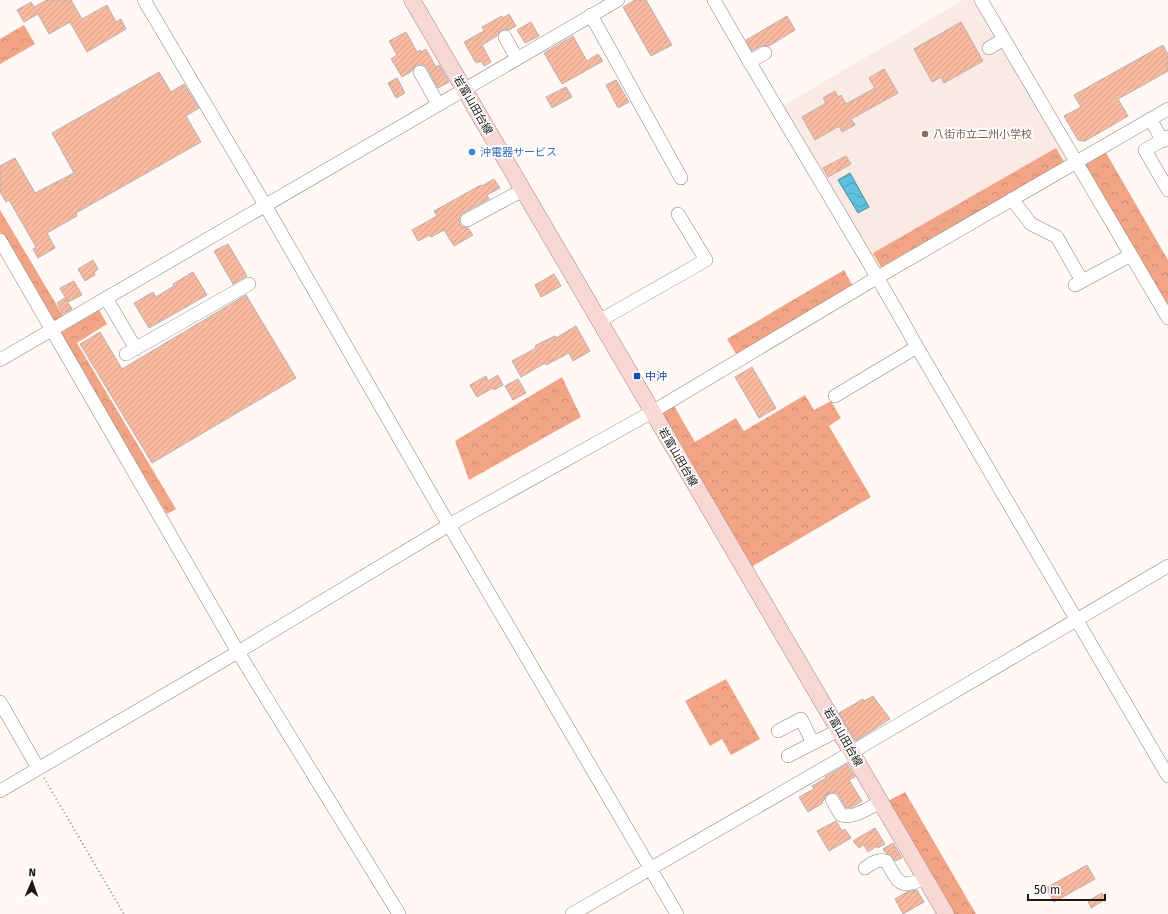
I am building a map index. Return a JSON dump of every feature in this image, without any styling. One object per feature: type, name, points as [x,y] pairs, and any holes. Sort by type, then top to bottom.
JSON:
[{"type":"main road","name":"岩富山田台線","points":[[412,0],[946,914]]},
{"type":"street","points":[[144,0],[265,205],[449,525],[677,914]]},
{"type":"street","points":[[0,360],[618,0]]},
{"type":"street","points":[[714,0],[749,62],[790,118],[917,347],[1168,776]]},
{"type":"street","points":[[981,0],[1168,318]]},
{"type":"street","points":[[591,15],[681,178]]},
{"type":"street","points":[[504,37],[517,58]]},
{"type":"street","points":[[989,48],[1004,39]]},
{"type":"street","points":[[749,62],[765,53]]},
{"type":"street","points":[[420,72],[438,104]]},
{"type":"street","points":[[0,791],[238,652],[449,525],[652,412],[878,277],[1168,109]]},
{"type":"street","points":[[1150,119],[1165,139],[1145,150],[1168,190]]},
{"type":"street","points":[[467,220],[523,190]]},
{"type":"street","points":[[1012,199],[1031,224],[1057,238],[1079,283],[1132,255]]},
{"type":"street","points":[[599,321],[706,260],[678,214]]},
{"type":"street","points":[[0,240],[238,652],[399,914]]},
{"type":"street","points":[[106,298],[131,351],[249,284]]},
{"type":"street","points":[[835,396],[917,347]]},
{"type":"street","points":[[572,914],[852,752],[1168,566]]},
{"type":"street","points":[[0,702],[38,768]]},
{"type":"street","points":[[778,731],[801,719],[813,743]]},
{"type":"street","points":[[788,756],[839,730]]},
{"type":"street","points":[[832,800],[841,815],[846,816],[856,814],[881,802]]},
{"type":"street","points":[[865,868],[876,860],[881,860],[886,862],[899,882],[906,885],[925,878]]},
{"type":"path","points":[[38,768],[124,914]]},
{"type":"shaded area","name":"八街市立二州小学校","points":[[963,0],[973,0],[1069,162],[879,273],[781,107]]},
{"type":"green space","points":[[24,25],[35,44],[0,64],[0,39]]},
{"type":"green space","points":[[1056,148],[1064,162],[881,267],[873,253]]},
{"type":"green space","points":[[1105,151],[1168,260],[1168,307],[1084,162]]},
{"type":"green space","points":[[0,210],[65,319],[55,324],[0,232]]},
{"type":"green space","points":[[844,270],[854,288],[738,357],[727,339]]},
{"type":"green space","points":[[99,310],[107,324],[77,343],[176,509],[167,514],[59,334]]},
{"type":"green space","points":[[562,377],[581,417],[469,480],[455,441]]},
{"type":"green space","points":[[805,395],[814,410],[831,401],[841,418],[829,426],[871,497],[751,567],[659,412],[673,404],[695,442],[736,418],[744,431]]},
{"type":"green space","points":[[726,679],[760,739],[731,755],[722,739],[710,746],[685,701]]},
{"type":"green space","points":[[905,792],[976,914],[951,914],[886,802]]},
{"type":"water","points":[[850,173],[869,207],[858,213],[838,180]]},
{"type":"building","points":[[47,0],[71,0],[82,19],[107,5],[116,22],[121,19],[126,29],[87,52],[70,22],[49,34],[38,14],[24,22],[17,10],[31,2],[34,7]]},
{"type":"building","points":[[635,0],[646,0],[672,45],[651,56],[623,7]]},
{"type":"building","points":[[509,14],[516,26],[509,30],[501,30],[497,36],[482,45],[491,62],[484,66],[481,61],[476,63],[464,42],[484,31],[482,27],[502,16],[503,18]]},
{"type":"building","points":[[787,16],[795,30],[769,46],[761,46],[752,51],[746,40]]},
{"type":"building","points":[[531,22],[539,36],[525,43],[517,30]]},
{"type":"building","points":[[961,22],[983,61],[944,83],[941,77],[932,82],[914,49]]},
{"type":"building","points":[[406,32],[417,52],[420,50],[421,52],[426,49],[436,67],[439,65],[449,82],[438,88],[427,68],[420,64],[416,65],[412,71],[402,77],[391,59],[397,55],[389,41]]},
{"type":"building","points":[[573,36],[587,61],[598,54],[603,61],[562,84],[544,53]]},
{"type":"building","points":[[1163,45],[1168,54],[1168,71],[1118,99],[1128,116],[1085,141],[1078,140],[1064,116],[1081,107],[1074,95]]},
{"type":"building","points":[[884,69],[898,93],[851,119],[855,125],[842,132],[839,126],[815,140],[802,117],[826,103],[823,98],[835,91],[838,97],[841,95],[846,104],[875,88],[869,78]]},
{"type":"building","points":[[159,72],[171,92],[184,84],[199,108],[186,116],[201,142],[76,213],[77,216],[47,233],[55,248],[38,258],[33,249],[36,247],[9,200],[6,202],[0,192],[0,166],[15,158],[35,193],[74,173],[52,133]]},
{"type":"building","points":[[397,78],[405,93],[396,98],[388,83]]},
{"type":"building","points":[[616,80],[629,102],[618,108],[606,85]]},
{"type":"building","points":[[566,87],[572,97],[552,108],[546,97]]},
{"type":"building","points":[[846,156],[851,164],[828,177],[823,168]]},
{"type":"building","points":[[494,179],[500,188],[487,195],[489,199],[460,216],[460,224],[463,227],[468,228],[473,235],[454,246],[444,230],[431,237],[430,235],[418,241],[412,230],[437,216],[434,211]]},
{"type":"building","points":[[228,244],[247,276],[233,284],[214,251]]},
{"type":"building","points":[[93,260],[98,269],[94,272],[95,275],[85,281],[78,269]]},
{"type":"building","points":[[193,272],[207,295],[149,328],[134,303],[153,292],[156,297],[174,286],[173,284]]},
{"type":"building","points":[[554,274],[561,286],[541,297],[535,285]]},
{"type":"building","points":[[74,281],[82,295],[68,302],[60,288]]},
{"type":"building","points":[[246,295],[296,378],[152,463],[80,344],[100,332],[122,369]]},
{"type":"building","points":[[65,298],[72,309],[63,314],[57,303]]},
{"type":"building","points":[[576,326],[590,351],[573,361],[569,353],[546,365],[545,363],[521,377],[512,361],[536,348],[535,346],[542,342],[555,336],[556,338]]},
{"type":"building","points":[[752,367],[776,408],[759,418],[735,377]]},
{"type":"building","points":[[498,375],[503,385],[494,390],[493,388],[477,397],[470,385],[486,376],[488,381]]},
{"type":"building","points":[[518,379],[526,393],[513,400],[505,386]]},
{"type":"building","points":[[873,696],[890,719],[856,741],[839,713],[863,699],[864,701]]},
{"type":"building","points":[[847,764],[855,777],[849,780],[862,801],[852,807],[846,808],[839,796],[836,793],[831,792],[825,796],[822,802],[823,803],[808,812],[799,797],[814,789],[812,786]]},
{"type":"building","points":[[836,821],[842,831],[845,829],[851,838],[829,851],[817,831]]},
{"type":"building","points":[[875,828],[885,844],[878,848],[877,846],[868,852],[864,845],[859,848],[853,841]]},
{"type":"building","points":[[893,843],[902,858],[895,861],[891,855],[886,853],[883,849]]},
{"type":"building","points":[[1087,865],[1095,879],[1054,902],[1046,888]]},
{"type":"building","points":[[917,890],[924,902],[903,914],[895,899],[907,892]]},
{"type":"building","points":[[1102,893],[1106,899],[1091,908],[1088,901]]},
{"type":"place","name":"八街市立二州小学校","points":[[925,134]]},
{"type":"place","name":"沖電器サービス","points":[[472,152]]},
{"type":"place","name":"中沖","points":[[637,376]]}]
